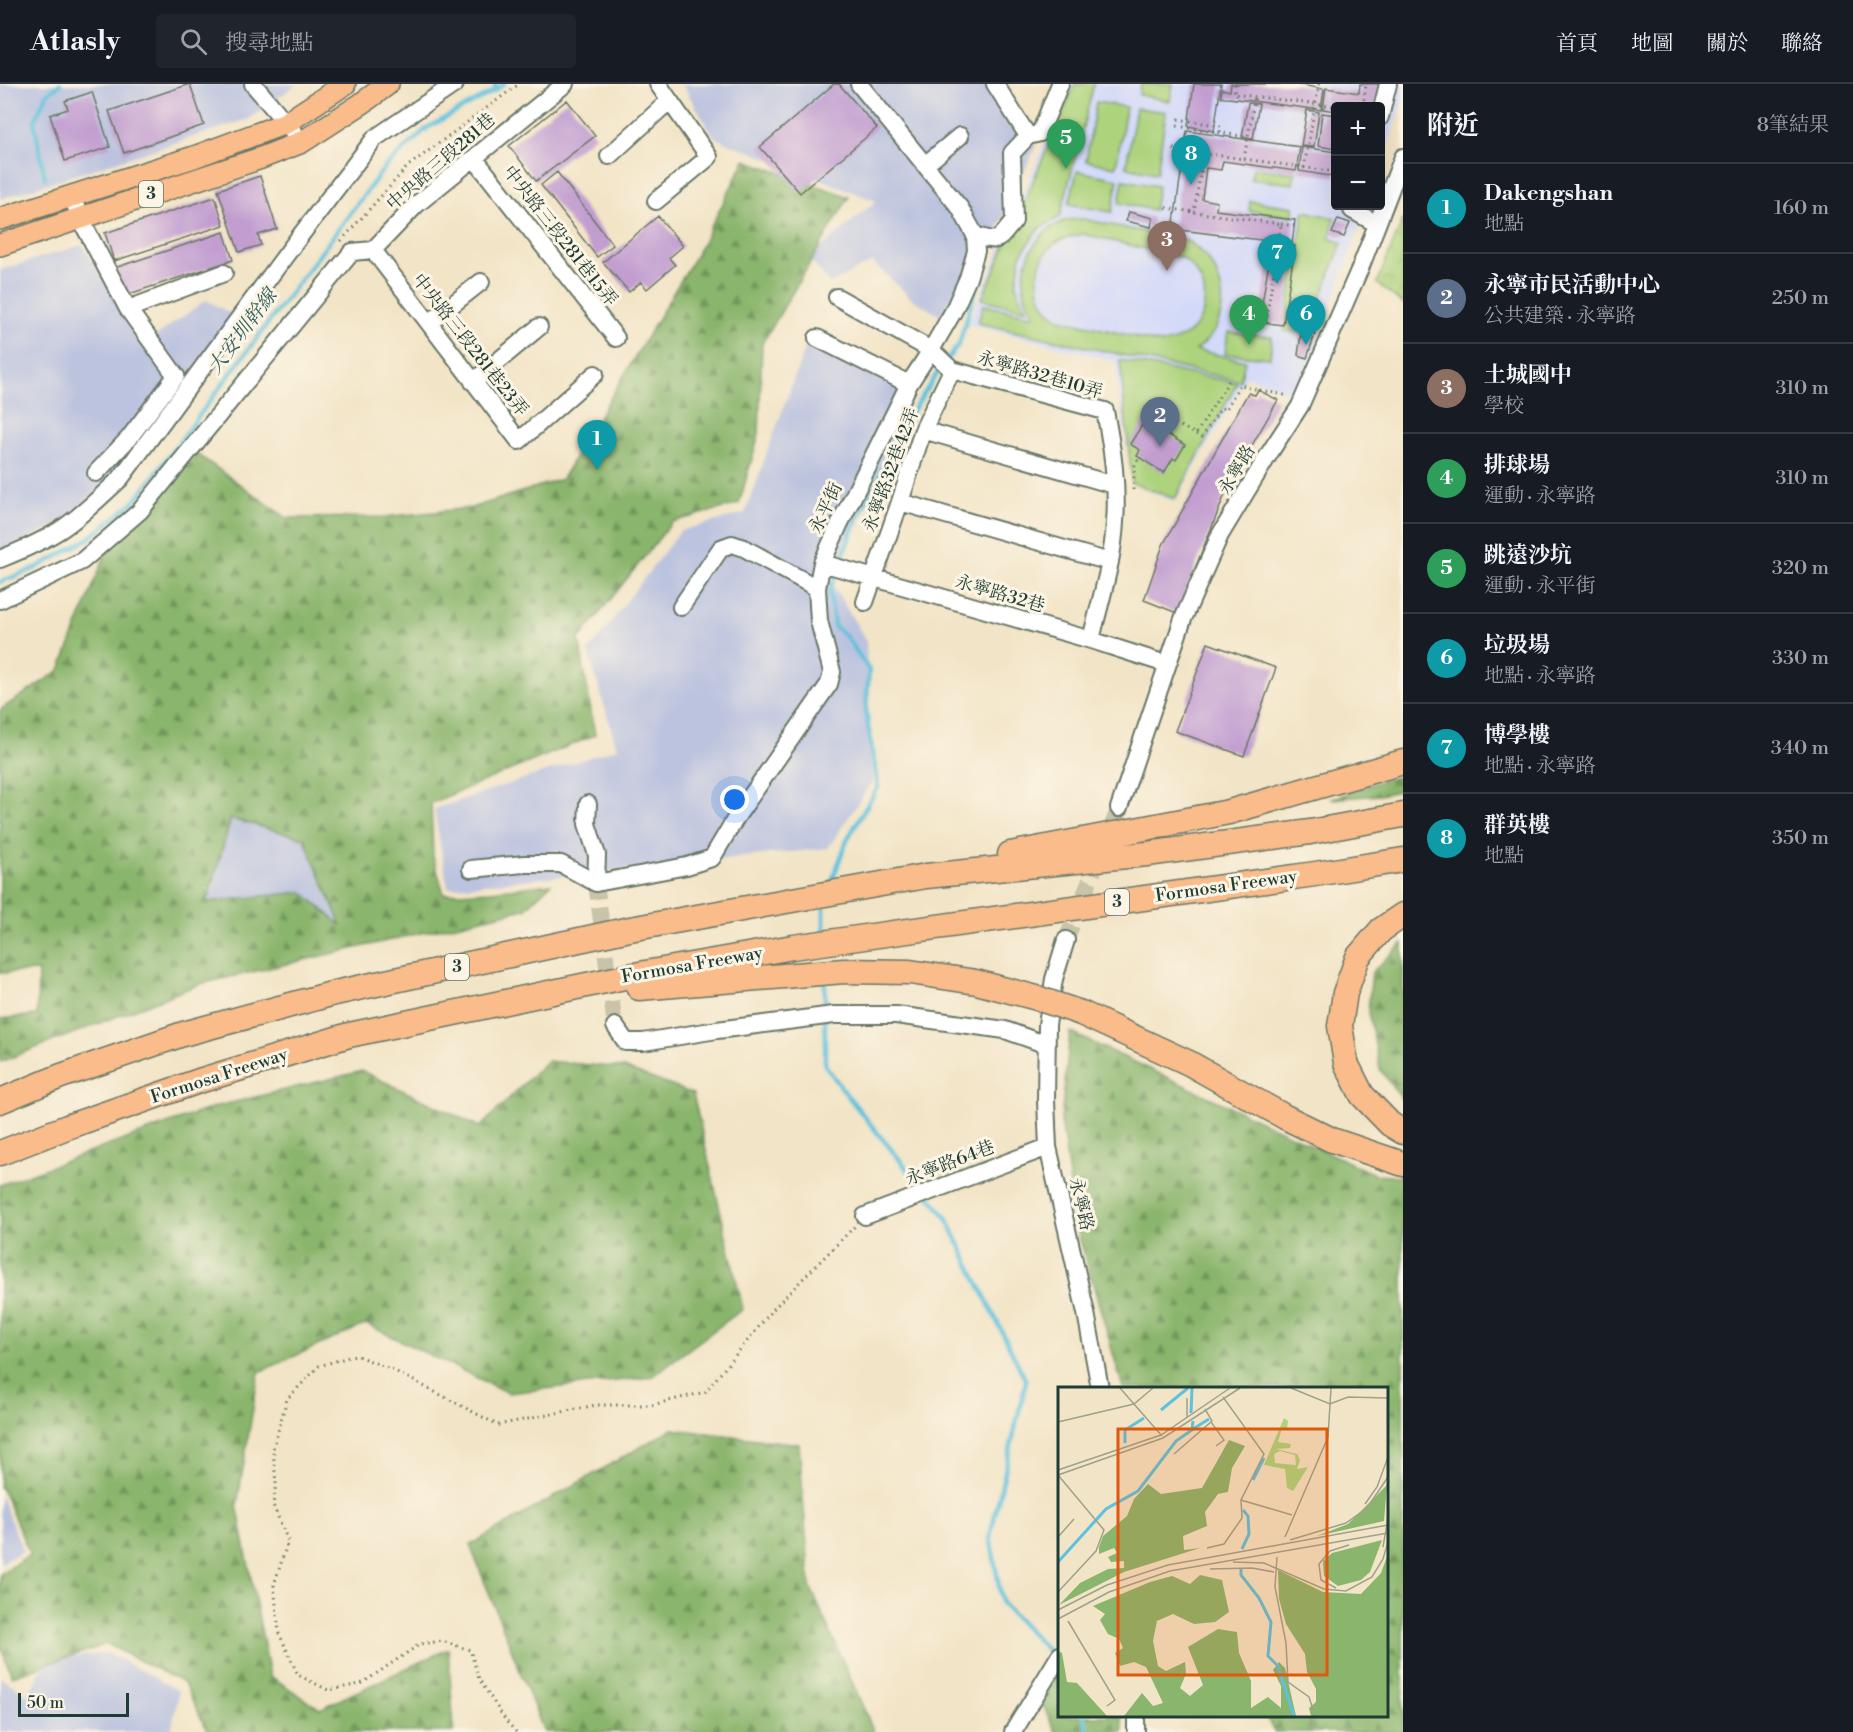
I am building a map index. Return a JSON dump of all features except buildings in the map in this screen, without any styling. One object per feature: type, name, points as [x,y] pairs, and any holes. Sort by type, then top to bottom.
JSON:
[{"type":"highway","points":[[926,876],[995,856],[1229,812],[1400,762]]},
{"type":"highway","name":"3","points":[[0,1101],[61,1076],[183,1034],[335,993],[630,929],[926,876],[1147,854],[1310,831],[1403,815]]},
{"type":"highway","name":"Formosa Freeway","points":[[0,1153],[199,1081],[349,1035],[634,975],[824,942],[1303,876],[1403,860]]},
{"type":"highway","points":[[1403,915],[1381,930],[1358,957],[1345,993],[1340,1026],[1346,1063],[1362,1095],[1390,1124],[1403,1132]]},
{"type":"highway","points":[[349,1035],[635,988],[825,972],[910,972],[976,982],[1037,998],[1081,1013],[1190,1063],[1285,1117],[1332,1140],[1403,1164]]},
{"type":"main road","name":"3","points":[[0,219],[194,157],[285,123],[345,84]]},
{"type":"main road","name":"3","points":[[0,245],[261,158],[302,142],[388,84]]},
{"type":"street","points":[[253,84],[302,142]]},
{"type":"street","points":[[0,559],[60,530],[120,479],[283,258],[375,138],[455,84]]},
{"type":"street","name":"中央路三段281巷","points":[[373,250],[416,205],[565,84]]},
{"type":"street","points":[[656,201],[709,157],[658,84]]},
{"type":"street","points":[[859,84],[960,207],[975,235],[992,241],[999,239],[1014,221],[1012,153],[1028,136],[1040,133],[1060,84]]},
{"type":"street","points":[[995,84],[1028,136]]},
{"type":"street","points":[[1384,102],[1388,84]]},
{"type":"street","points":[[609,156],[669,101]]},
{"type":"street","points":[[924,165],[960,136]]},
{"type":"street","name":"永寧路","points":[[1119,808],[1183,619],[1220,536],[1304,399],[1403,157]]},
{"type":"street","name":"中央路三段281巷15弄","points":[[474,158],[616,338]]},
{"type":"street","points":[[72,195],[80,218],[128,309],[176,376],[129,438],[96,473]]},
{"type":"street","points":[[1352,210],[1377,224]]},
{"type":"street","name":"永平街","points":[[596,883],[687,866],[712,858],[737,816],[829,684],[832,672],[819,621],[818,588],[822,563],[909,384],[953,312],[968,278],[976,251],[975,235]]},
{"type":"street","points":[[0,600],[82,561],[140,511],[352,252],[373,250]]},
{"type":"street","name":"中央路三段281巷23弄","points":[[373,250],[519,441],[595,374]]},
{"type":"street","points":[[128,309],[224,273]]},
{"type":"street","points":[[429,323],[481,282]]},
{"type":"street","points":[[837,297],[931,350],[952,370]]},
{"type":"street","points":[[473,382],[539,327]]},
{"type":"street","points":[[817,338],[909,384]]},
{"type":"street","name":"永寧路32巷42弄","points":[[865,602],[923,430],[952,370]]},
{"type":"street","name":"永寧路32巷10弄","points":[[952,370],[1105,411],[1113,453],[1116,521],[1110,562],[1091,640]]},
{"type":"street","points":[[923,430],[1114,485]]},
{"type":"street","points":[[900,502],[1110,562]]},
{"type":"street","points":[[681,606],[721,548],[732,544],[744,548],[818,588]]},
{"type":"street","name":"永寧路32巷","points":[[822,563],[1091,640],[1166,664]]},
{"type":"street","points":[[471,869],[524,864],[561,864],[596,883],[597,855],[587,824],[588,804]]},
{"type":"street","name":"永寧路","points":[[1066,940],[1054,979],[1047,1025],[1048,1147],[1101,1387]]},
{"type":"street","points":[[615,1026],[626,1042],[643,1042],[834,1015],[896,1015],[1005,1030],[1047,1046]]},
{"type":"street","name":"永寧路64巷","points":[[865,1216],[1048,1147]]},
{"type":"street","points":[[1013,1732],[1058,1657]]},
{"type":"path","points":[[1235,84],[1234,94],[1331,107]]},
{"type":"path","points":[[1304,169],[1319,84]]},
{"type":"path","points":[[1364,102],[1366,84]]},
{"type":"path","points":[[1244,159],[1255,96]]},
{"type":"path","points":[[1178,118],[1221,126],[1220,132]]},
{"type":"path","points":[[1177,126],[1248,137]]},
{"type":"path","points":[[1173,149],[1331,172]]},
{"type":"path","points":[[1194,212],[1204,153]]},
{"type":"path","points":[[1166,208],[1297,226]]},
{"type":"path","points":[[1266,323],[1281,224]]},
{"type":"path","points":[[1196,434],[1230,379]]},
{"type":"path","points":[[1157,427],[1164,418],[1202,437],[1221,408],[1226,409],[1240,384],[1304,399]]},
{"type":"path","points":[[1133,490],[1136,463],[1140,458]]},
{"type":"path","points":[[516,1732],[506,1721],[479,1679],[470,1650],[442,1641],[420,1644],[361,1684],[328,1690],[298,1675],[279,1633],[274,1585],[288,1541],[273,1505],[276,1483],[273,1449],[287,1399],[319,1366],[355,1354],[393,1370],[498,1425],[596,1405],[652,1405],[705,1392],[776,1306],[865,1216]]},
{"type":"shaded area","points":[[0,84],[297,84],[249,119],[0,199]]},
{"type":"shaded area","points":[[682,84],[991,84],[1036,146],[954,324],[912,299],[872,262],[830,284],[809,258],[876,201],[715,138]]},
{"type":"shaded area","points":[[1070,84],[1403,84],[1403,100],[1385,154],[1385,102],[1331,102],[1331,210],[1366,210],[1309,368],[1293,395],[1247,376],[1175,502],[1132,484],[1115,361],[968,324]]},
{"type":"shaded area","points":[[82,245],[146,343],[206,300],[235,316],[150,431],[103,485],[61,523],[0,552],[0,270]]},
{"type":"shaded area","points":[[808,340],[913,396],[828,578],[866,640],[872,782],[828,848],[448,888],[434,809],[617,748],[588,652],[680,531],[745,513]]},
{"type":"shaded area","points":[[231,819],[304,838],[342,926],[207,902]]},
{"type":"shaded area","points":[[0,1494],[23,1551],[0,1563]]},
{"type":"shaded area","points":[[108,1653],[179,1691],[171,1732],[0,1732],[0,1677],[28,1695],[47,1659]]},
{"type":"green space","points":[[1075,84],[1094,84],[1060,217],[1039,228],[1021,254],[1016,285],[1026,310],[982,299]]},
{"type":"green space","points":[[1141,84],[1173,84],[1170,101],[1139,95]]},
{"type":"green space","points":[[1096,102],[1126,107],[1116,167],[1086,161]]},
{"type":"green space","points":[[1136,108],[1166,112],[1157,173],[1126,167]]},
{"type":"green space","points":[[745,160],[849,197],[762,344],[759,434],[739,504],[672,522],[579,639],[595,735],[431,803],[433,857],[444,894],[551,884],[525,909],[200,984],[0,1062],[0,1019],[37,1015],[38,971],[0,973],[0,710],[60,670],[106,553],[197,454],[287,518],[385,517],[471,508],[562,479],[699,250]],"holes":[[[231,819],[304,838],[341,925],[302,892],[207,902]]]},
{"type":"green space","points":[[1253,168],[1295,173],[1293,184],[1251,179]]},
{"type":"green space","points":[[1077,171],[1118,179],[1112,212],[1069,204]]},
{"type":"green space","points":[[1123,180],[1158,186],[1154,210],[1119,203]]},
{"type":"green space","points":[[1250,201],[1294,207],[1292,217],[1249,211]]},
{"type":"green space","points":[[1304,211],[1335,218],[1329,238],[1342,243],[1307,333],[1284,331]]},
{"type":"green space","points":[[1083,219],[1187,241],[1207,258],[1219,280],[1222,304],[1215,330],[1196,350],[1245,361],[1240,381],[978,323],[983,305],[1034,316],[1026,299],[1024,287],[1026,263],[1030,252],[1053,226],[1066,220]],"holes":[[[1083,234],[1183,258],[1201,279],[1205,298],[1204,306],[1200,320],[1190,331],[1178,339],[1163,343],[1059,319],[1048,310],[1043,302],[1038,284],[1040,265],[1049,249],[1062,240]]]},
{"type":"green space","points":[[1403,219],[1403,304],[1377,283]]},
{"type":"green space","points":[[1228,332],[1272,337],[1270,358],[1225,354]]},
{"type":"green space","points":[[1120,360],[1237,383],[1175,499],[1132,483]]},
{"type":"green space","points":[[1403,776],[1403,790],[1380,795],[1331,799],[1380,781]]},
{"type":"green space","points":[[1403,943],[1403,1101],[1380,1069],[1368,1011],[1372,972]]},
{"type":"green space","points":[[1070,1032],[1376,1175],[1403,1177],[1403,1732],[1274,1732],[1266,1717],[1388,1717],[1388,1387],[1123,1387],[1076,1225],[1061,1120]]},
{"type":"green space","points":[[547,1061],[624,1068],[693,1094],[743,1309],[651,1377],[508,1393],[366,1324],[259,1372],[237,1505],[270,1676],[320,1709],[448,1649],[453,1732],[208,1732],[184,1683],[107,1644],[12,1676],[0,1645],[0,1574],[30,1554],[0,1488],[0,1185],[214,1107],[362,1071],[480,1127]]},
{"type":"green space","points":[[672,1429],[799,1444],[810,1586],[874,1732],[544,1732],[470,1545]]},
{"type":"green space","points":[[1058,1671],[1058,1717],[1122,1717],[1123,1732],[1056,1732],[1040,1699]]},
{"type":"waterway","points":[[45,178],[34,122],[47,94],[60,84]]},
{"type":"waterway","name":"大安圳幹線","points":[[0,582],[34,569],[88,539],[135,501],[385,167],[427,128],[494,91],[496,84]]},
{"type":"waterway","name":"大安圳幹線","points":[[494,91],[504,84]]},
{"type":"waterway","points":[[947,360],[959,344],[979,278]]},
{"type":"waterway","points":[[840,563],[893,441],[942,366]]},
{"type":"waterway","points":[[830,886],[848,838],[878,787],[866,712],[869,670],[846,636],[834,626],[830,591],[837,571]]},
{"type":"waterway","points":[[824,902],[824,936]]},
{"type":"waterway","points":[[825,980],[825,1065],[924,1190]]},
{"type":"waterway","points":[[929,1196],[946,1217],[1026,1381],[990,1536],[1002,1603],[1053,1656]]},
{"type":"waterway","points":[[1084,1717],[1088,1732]]},
{"type":"tunnel","points":[[1066,940],[1119,808]]},
{"type":"tunnel","points":[[596,883],[615,1026]]},
{"type":"place","name":"跳遠沙坑","points":[[1066,169]]},
{"type":"place","name":"群英樓","points":[[1191,185]]},
{"type":"place","name":"土城國中","points":[[1167,271]]},
{"type":"place","name":"博學樓","points":[[1277,284]]},
{"type":"place","name":"排球場","points":[[1249,345]]},
{"type":"place","name":"垃圾場","points":[[1306,345]]},
{"type":"place","name":"永寧市民活動中心","points":[[1160,447]]},
{"type":"place","name":"Dakengshan","points":[[597,470]]}]
